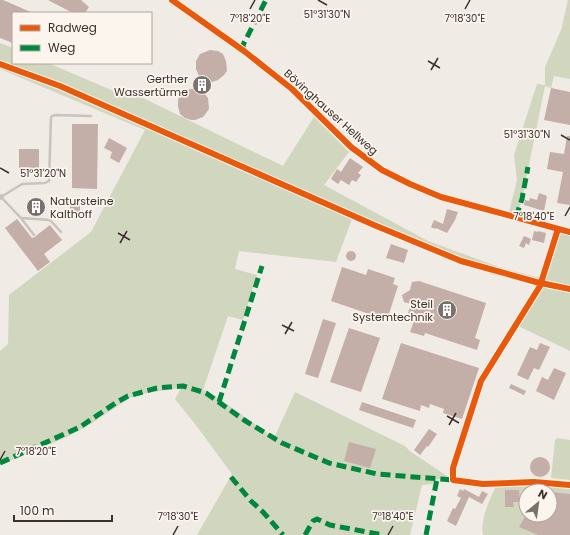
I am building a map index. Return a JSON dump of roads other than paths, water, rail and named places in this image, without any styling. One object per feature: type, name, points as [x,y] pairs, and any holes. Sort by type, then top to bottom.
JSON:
[{"type":"street","name":"Bövinghauser Hellweg","points":[[172,0],[244,51],[292,88],[351,147],[382,170],[441,197],[570,232]]},
{"type":"street","points":[[459,448],[481,381],[540,286],[558,229]]},
{"type":"street","points":[[453,480],[483,484],[534,482],[570,485]]},
{"type":"lane","points":[[34,235],[1,197],[22,184],[45,183],[49,181],[51,117],[91,116]]},
{"type":"lane","points":[[20,218],[50,220],[61,232]]},
{"type":"place","name":"Gerther Wassertürme","points":[[202,85]]},
{"type":"place","name":"Natursteine Kalthoff","points":[[36,207]]},
{"type":"place","name":"Steil Systemtechnik","points":[[447,310]]}]
